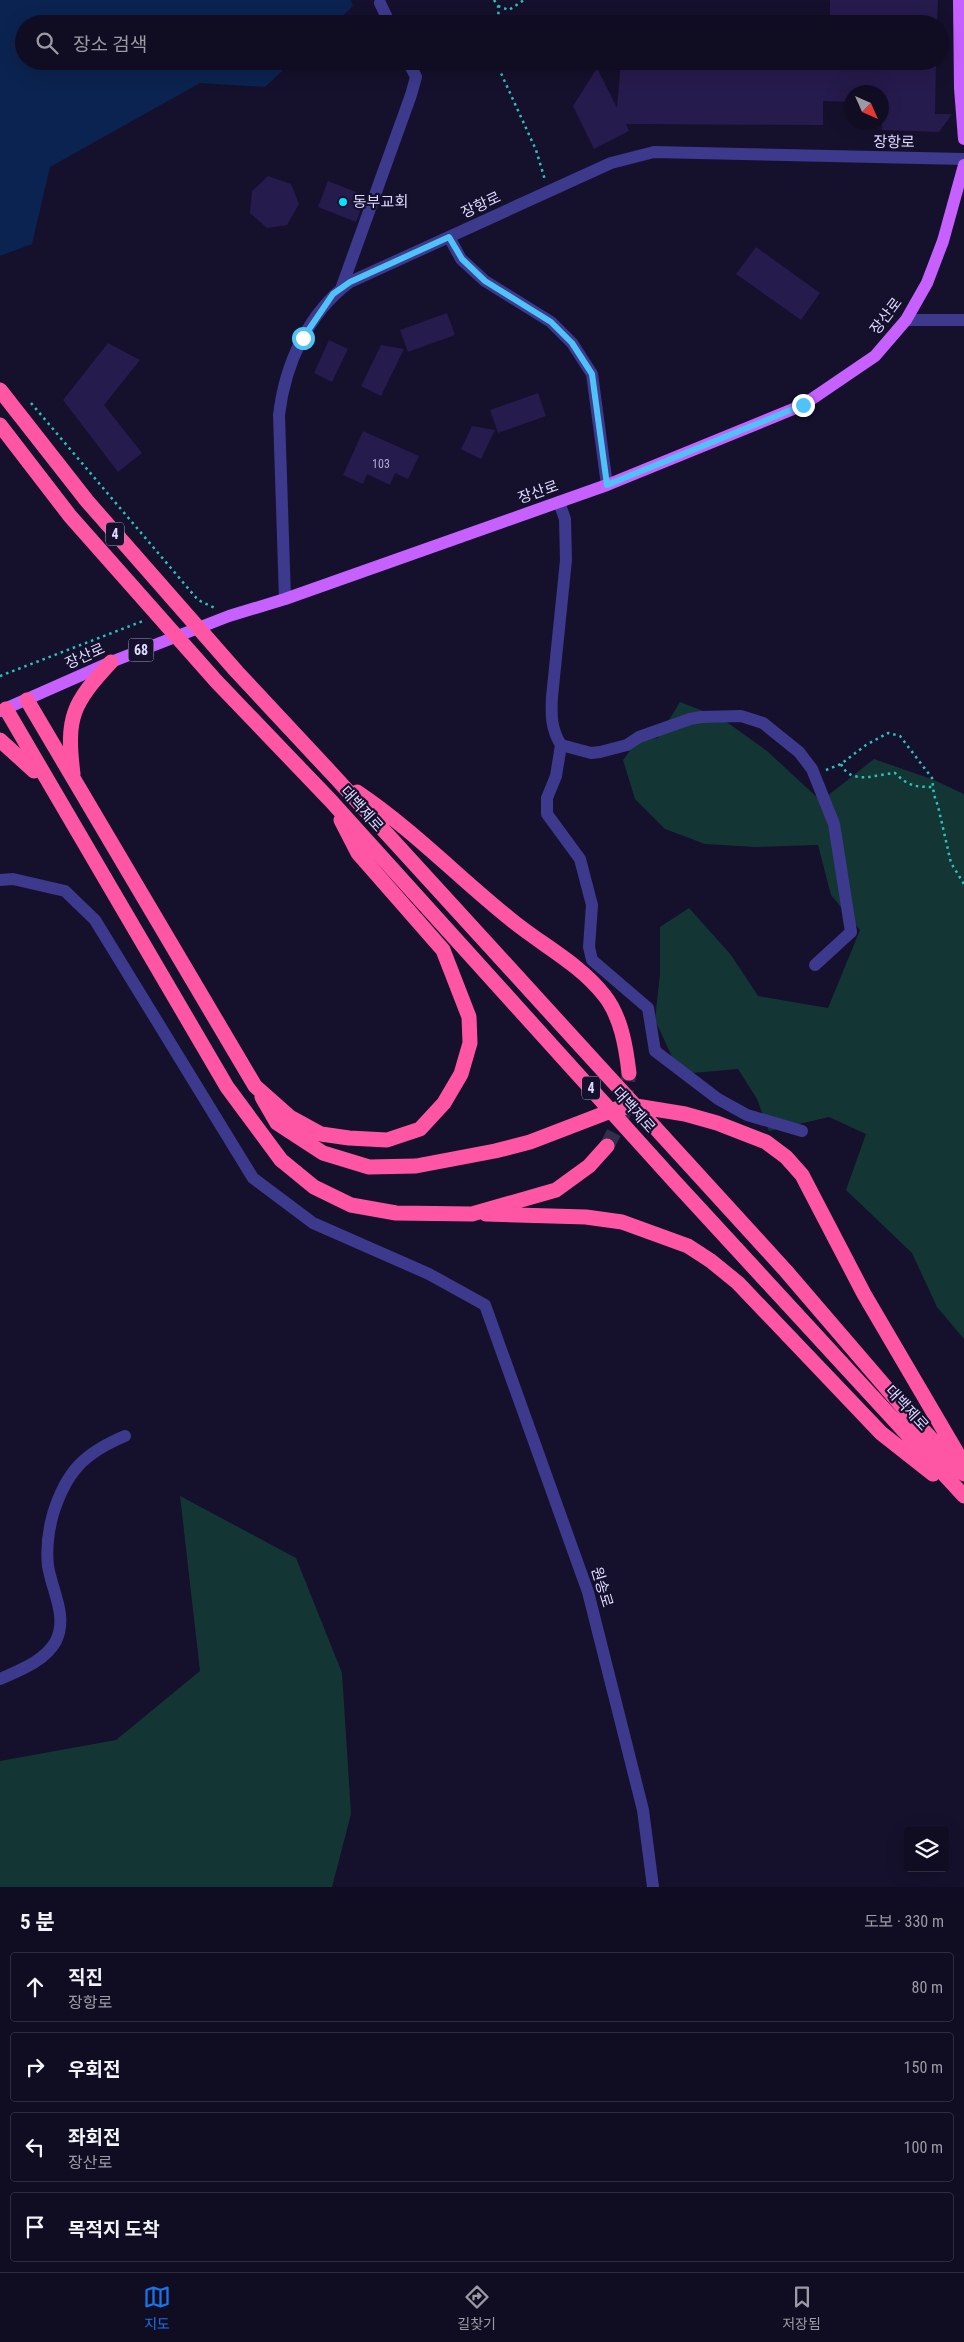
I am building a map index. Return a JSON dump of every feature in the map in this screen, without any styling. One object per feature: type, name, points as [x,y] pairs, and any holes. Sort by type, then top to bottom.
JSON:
[{"type":"highway","name":"대백제로","points":[[0,390],[87,501],[237,672],[779,1264],[913,1419],[964,1474]]},
{"type":"highway","name":"대백제로","points":[[0,424],[70,516],[216,681],[331,801],[675,1182],[964,1497]]},
{"type":"highway","points":[[74,780],[69,740],[76,708],[90,684],[111,662]]},
{"type":"highway","points":[[26,700],[277,1122],[322,1153],[369,1167],[416,1166],[495,1150],[530,1142],[616,1109],[647,1106],[693,1116],[743,1132],[766,1142],[786,1157],[802,1175],[864,1294],[964,1465]]},
{"type":"highway","points":[[3,710],[227,1087],[281,1160],[314,1187],[351,1205],[396,1213],[586,1217],[613,1221],[688,1246],[711,1261],[738,1283],[881,1433],[964,1497]]},
{"type":"highway","points":[[0,740],[17,753],[51,789]]},
{"type":"highway","points":[[335,777],[393,816],[480,894],[584,974],[605,996],[615,1016],[625,1040],[629,1074]]},
{"type":"highway","points":[[256,1086],[290,1117],[321,1134],[387,1140],[420,1129],[444,1103],[461,1074],[470,1043],[469,1018],[443,950],[358,853],[331,801]]},
{"type":"highway","points":[[472,1214],[556,1190],[589,1166],[607,1146]]},
{"type":"main road","points":[[959,0],[960,88],[964,139]]},
{"type":"main road","name":"장산로","points":[[3,710],[111,662],[230,616],[285,599],[607,485],[803,405],[875,356],[906,320],[927,283],[942,241],[964,165]]},
{"type":"street","points":[[380,3],[386,15]]},
{"type":"street","points":[[341,289],[411,95],[416,77],[412,70]]},
{"type":"street","name":"장항로","points":[[285,599],[279,415],[282,391],[295,351],[320,310],[350,282],[611,163],[654,152],[964,160]]},
{"type":"street","points":[[449,237],[462,259],[485,281],[551,322],[572,343],[592,374],[607,485]]},
{"type":"street","points":[[906,320],[964,320]]},
{"type":"street","points":[[559,502],[565,519],[566,560],[551,718],[555,735],[561,745],[556,776],[547,798],[547,814],[580,860],[592,905],[589,947],[592,960],[648,1008],[655,1051],[718,1099],[746,1115],[802,1131]]},
{"type":"street","points":[[561,745],[591,753],[600,752],[627,745],[639,737],[701,717],[740,716],[763,723],[782,737],[799,752],[812,769],[834,824],[851,932],[815,965]]},
{"type":"street","name":"원송로","points":[[0,880],[13,878],[65,891],[95,920],[252,1178],[313,1223],[430,1274],[485,1305],[588,1592],[643,1810],[653,1887]]},
{"type":"street","points":[[0,1679],[33,1664],[55,1643],[60,1632],[60,1607],[48,1568],[46,1540],[58,1496],[68,1477],[82,1460],[102,1446],[124,1436]]},
{"type":"path","points":[[494,0],[498,6],[498,15]]},
{"type":"path","points":[[498,6],[509,10],[524,0]]},
{"type":"path","points":[[500,70],[536,150],[548,192]]},
{"type":"path","points":[[30,402],[198,600],[230,616]]},
{"type":"path","points":[[189,603],[198,600]]},
{"type":"path","points":[[0,676],[144,621]]},
{"type":"path","points":[[934,787],[913,788],[906,784],[896,773],[876,777],[853,776],[844,771],[841,764],[866,744],[888,733],[900,736],[932,778],[951,863],[964,884]]},
{"type":"green space","points":[[680,702],[721,718],[767,751],[821,801],[874,759],[934,780],[964,794],[964,1339],[937,1307],[912,1253],[846,1190],[866,1134],[829,1117],[769,1131],[757,1099],[738,1069],[680,1074],[655,1020],[660,974],[660,927],[689,908],[731,955],[758,996],[828,1008],[860,930],[831,895],[818,845],[756,847],[705,844],[665,829],[635,799],[623,760],[638,740],[658,738]]},
{"type":"green space","points":[[180,1496],[296,1558],[342,1673],[351,1814],[332,1887],[0,1887],[0,1761],[116,1740],[200,1671]]},
{"type":"water","points":[[0,0],[351,0],[353,6],[344,15],[15,15],[15,70],[283,70],[265,87],[200,83],[50,167],[32,244],[0,256]]},
{"type":"building","points":[[830,0],[938,0],[937,15],[830,15]]},
{"type":"building","points":[[596,70],[598,70],[617,108],[620,70],[936,70],[935,114],[952,114],[939,132],[882,130],[889,130],[889,85],[844,85],[844,102],[823,101],[823,125],[626,124],[629,131],[594,149],[573,106]]},
{"type":"building","points":[[268,176],[291,184],[299,204],[287,225],[267,228],[250,213],[252,191]]},
{"type":"building","name":"동부교회","points":[[328,181],[366,196],[356,222],[318,207]]},
{"type":"building","points":[[756,247],[820,293],[801,320],[736,274]]},
{"type":"building","points":[[447,313],[455,335],[408,352],[400,330]]},
{"type":"building","points":[[329,340],[348,349],[332,382],[314,373]]},
{"type":"building","points":[[108,343],[140,360],[104,405],[142,453],[118,472],[63,400]]},
{"type":"building","points":[[381,345],[404,349],[381,396],[361,386]]},
{"type":"building","points":[[538,393],[546,416],[498,433],[490,410]]},
{"type":"building","points":[[472,426],[495,430],[481,459],[461,449]]},
{"type":"building","points":[[363,431],[419,456],[408,479],[395,473],[390,485],[367,474],[363,484],[343,475]]},
{"type":"tunnel","points":[[607,1146],[622,1117],[629,1073]]},
{"type":"place","name":"동부교회","points":[[343,202]]},
{"type":"route","points":[[303,338],[320,310],[333,294],[350,282],[449,237],[462,259],[485,281],[551,322],[572,343],[592,374],[607,485],[803,405]]}]
